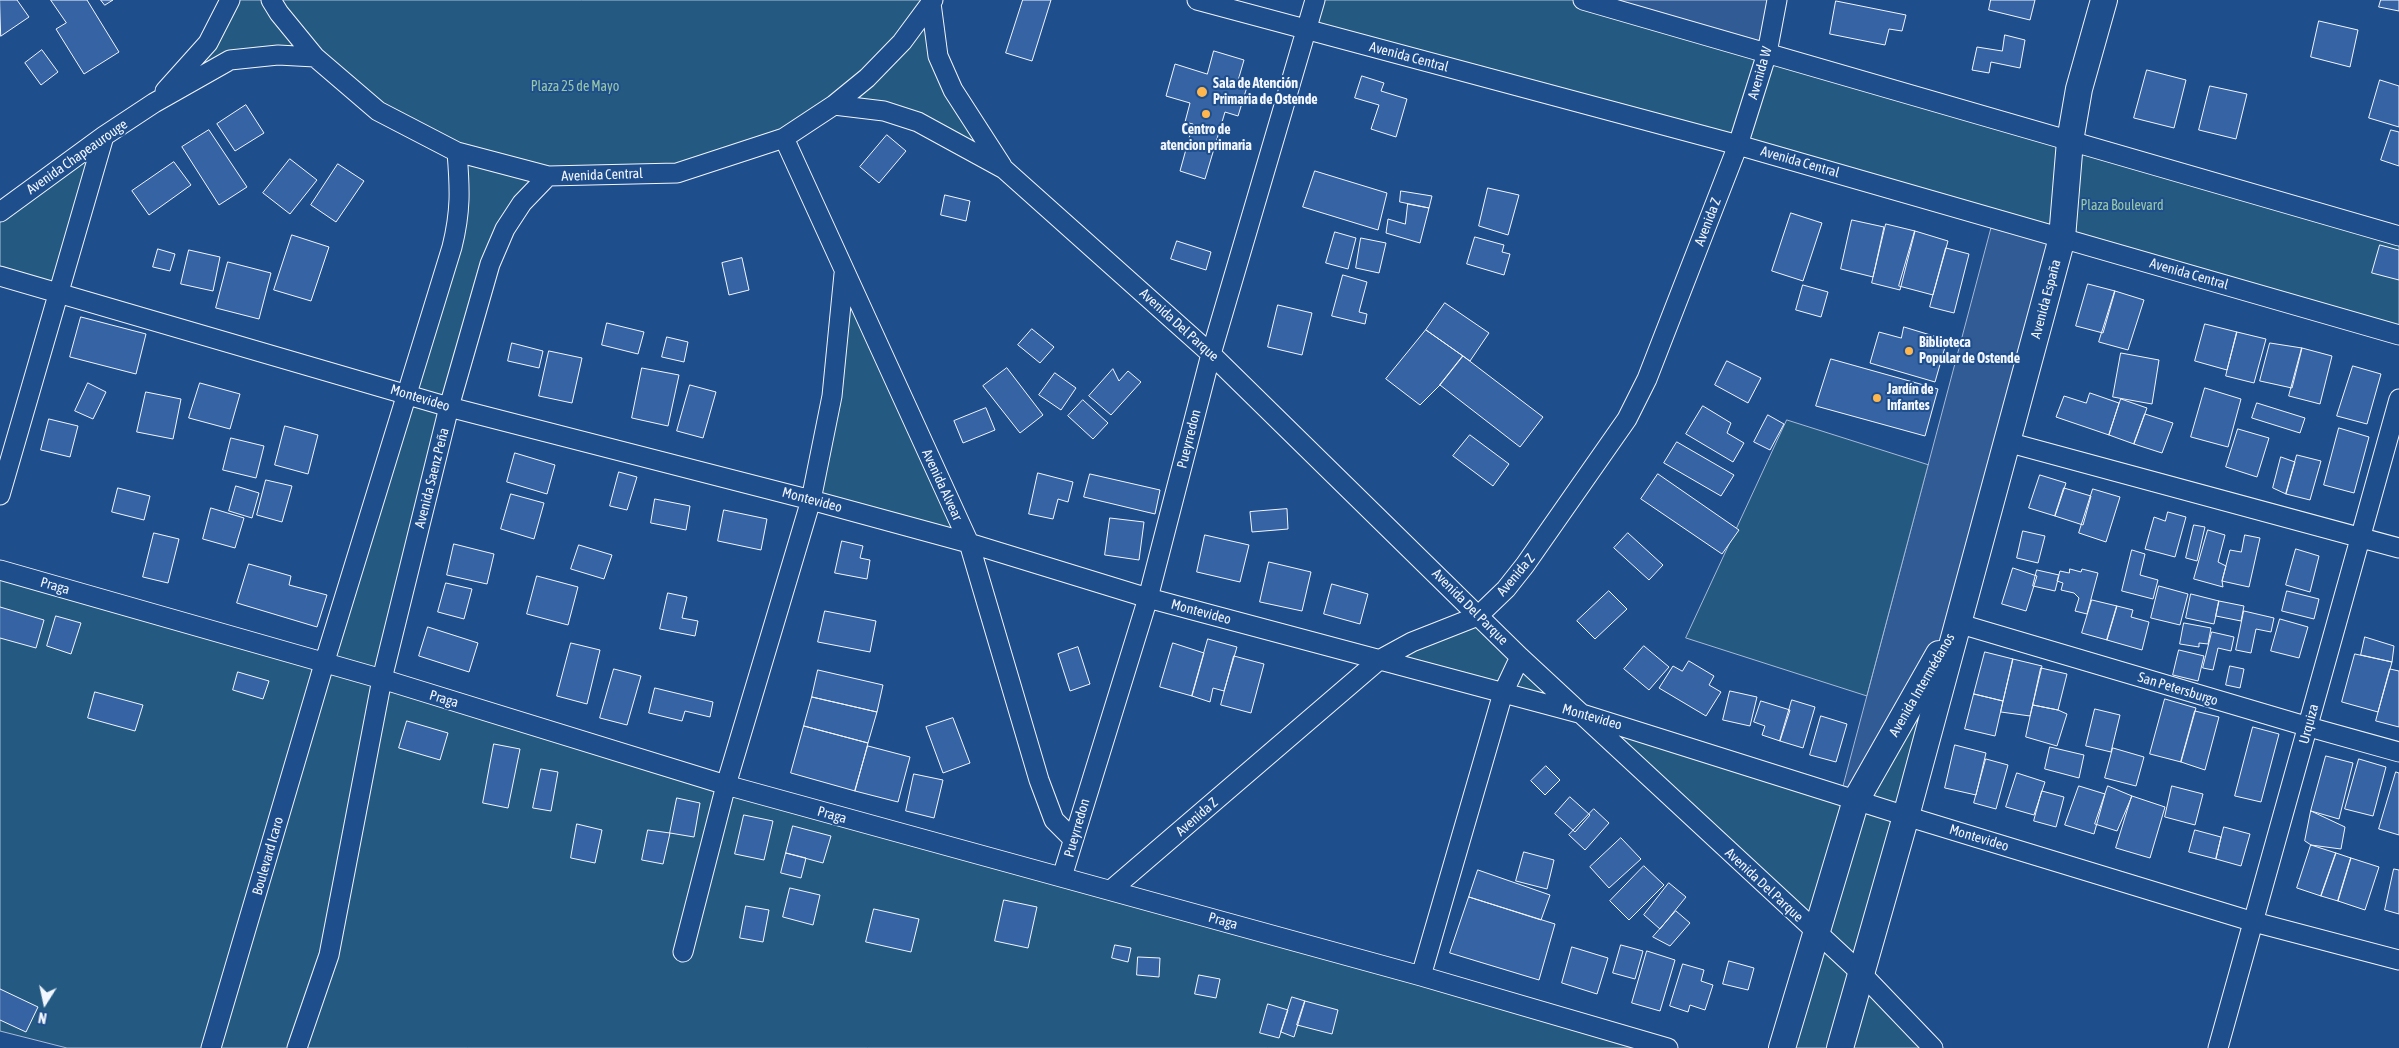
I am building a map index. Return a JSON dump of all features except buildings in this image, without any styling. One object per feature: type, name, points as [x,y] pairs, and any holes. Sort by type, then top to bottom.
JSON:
[{"type":"main road","name":"Avenida España","points":[[1957,623],[2062,238],[2070,141],[2079,89],[2104,0]]},
{"type":"main road","name":"Avenida Intermédanos","points":[[1782,1048],[1856,800],[1957,623]]},
{"type":"main road","name":"Avenida Intermédanos","points":[[1840,1048],[1906,816],[1957,623]]},
{"type":"street","points":[[154,103],[208,43],[230,0]]},
{"type":"street","name":"Avenida Central","points":[[271,0],[279,13],[315,57],[378,111],[457,152],[548,176],[677,173],[784,138],[834,105],[867,78],[902,42],[932,2]]},
{"type":"street","name":"Avenida Central","points":[[1198,0],[1738,145],[2399,335]]},
{"type":"street","name":"Pueyrredon","points":[[1062,877],[1148,598],[1211,354],[1315,0]]},
{"type":"street","points":[[1583,0],[2399,236]]},
{"type":"street","name":"Avenida W","points":[[1738,145],[1767,53],[1777,0]]},
{"type":"street","name":"Avenida Del Parque","points":[[932,2],[938,56],[953,90],[1004,169]]},
{"type":"street","points":[[154,103],[230,60],[278,55],[315,57]]},
{"type":"street","name":"Avenida Chapeaurouge","points":[[0,212],[104,136],[154,103]]},
{"type":"street","name":"Avenida Del Parque","points":[[834,105],[884,111],[918,122],[1004,169],[1211,354],[1520,657],[1816,934],[1862,974],[1933,1048]]},
{"type":"street","points":[[0,495],[60,295],[104,136]]},
{"type":"street","name":"Avenida Alvear","points":[[784,138],[969,543],[1039,780],[1054,820],[1073,839]]},
{"type":"street","name":"Avenida Z","points":[[1111,890],[1379,660],[1412,642],[1478,616],[1506,589],[1526,565],[1627,419],[1647,379],[1738,145]]},
{"type":"street","points":[[324,664],[408,394],[459,218],[460,192],[457,152]]},
{"type":"street","name":"Avenida Saenz Peña","points":[[382,679],[449,407],[490,264],[505,229],[522,203],[548,176]]},
{"type":"street","points":[[683,952],[726,785],[811,500],[832,396],[844,272]]},
{"type":"street","name":"Montevideo","points":[[0,276],[449,407],[811,500],[969,543],[1148,598],[1503,694],[1579,712],[1906,816],[2254,922],[2399,960]]},
{"type":"street","name":"Urquiza","points":[[2218,1048],[2399,399]]},
{"type":"street","points":[[2007,442],[2399,548]]},
{"type":"street","name":"Praga","points":[[0,570],[382,679],[726,785],[1421,976],[1668,1048]]},
{"type":"street","name":"San Petersburgo","points":[[1957,623],[2399,752]]},
{"type":"street","points":[[1421,976],[1503,694],[1520,657]]},
{"type":"street","name":"Boulevard Icaro","points":[[211,1048],[324,664]]},
{"type":"street","points":[[297,1048],[329,955],[382,679]]},
{"type":"green space","name":"Plaza 25 de Mayo","points":[[230,0],[933,0],[938,56],[1004,169],[918,122],[834,105],[784,138],[677,173],[548,176],[505,229],[386,681],[1668,1048],[67,1048],[0,1031],[0,570],[324,664],[452,247],[457,153],[324,66],[230,60],[154,103]]},
{"type":"green space","name":"Plaza Boulevard","points":[[1315,0],[1583,0],[2399,236],[2399,335],[1307,29]]},
{"type":"green space","points":[[104,136],[60,295],[0,276],[0,212]]},
{"type":"green space","points":[[844,272],[969,543],[811,500]]},
{"type":"green space","points":[[1787,420],[1929,465],[1867,696],[1686,638]]},
{"type":"green space","points":[[1478,616],[1579,713],[1379,660]]},
{"type":"green space","points":[[1957,624],[1839,1048],[1782,1048],[1816,934],[1579,713],[1856,800]]},
{"type":"green space","points":[[1862,974],[1933,1048],[1840,1048]]},
{"type":"shaded area","points":[[1617,0],[1777,0],[1767,53],[1614,9]]},
{"type":"shaded area","points":[[1994,218],[2062,238],[1957,623],[1856,800],[1841,795]]},
{"type":"place","name":"Sala de Atención Primaria de Ostende","points":[[1202,92]]},
{"type":"place","name":"Centro de atencion primaria","points":[[1206,114]]},
{"type":"place","name":"Biblioteca Popular de Ostende","points":[[1909,351]]},
{"type":"place","name":"Jardín de Infantes","points":[[1877,398]]}]
